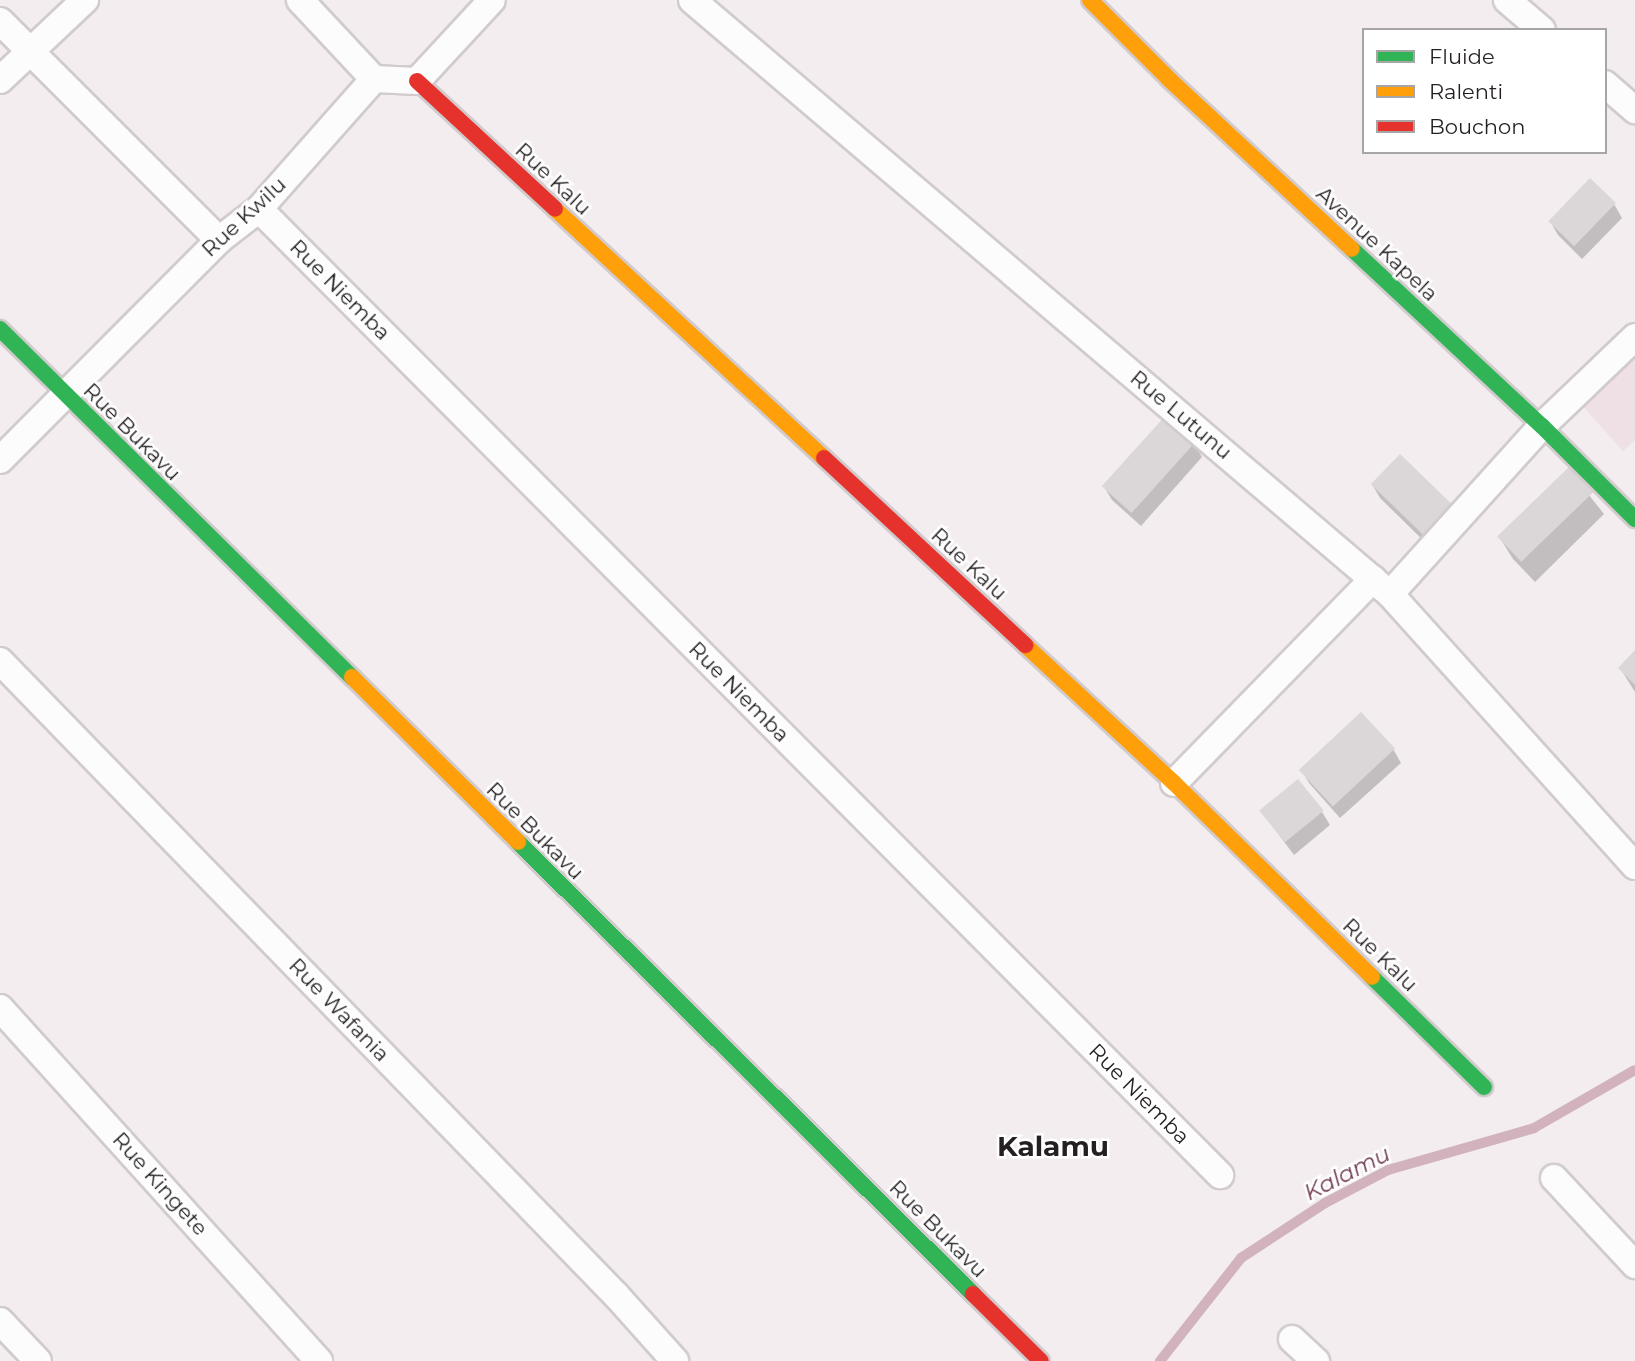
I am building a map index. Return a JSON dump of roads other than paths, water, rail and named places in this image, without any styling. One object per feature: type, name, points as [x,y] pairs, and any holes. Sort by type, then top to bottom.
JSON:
[{"type":"street","points":[[0,80],[85,0]]},
{"type":"street","points":[[300,0],[374,79],[417,81],[492,0]]},
{"type":"street","name":"Rue Lutunu","points":[[692,0],[1382,586],[1635,866]]},
{"type":"street","name":"Avenue Kapela","points":[[1090,0],[1180,89],[1542,426],[1635,519]]},
{"type":"street","points":[[1507,0],[1540,28]]},
{"type":"street","points":[[0,21],[28,52],[219,240]]},
{"type":"street","name":"Rue Kwilu","points":[[0,460],[63,393],[219,240],[259,209],[374,79]]},
{"type":"street","name":"Rue Kalu","points":[[417,81],[1174,783],[1484,1087]]},
{"type":"street","points":[[1607,86],[1635,110]]},
{"type":"street","name":"Rue Niemba","points":[[259,209],[1220,1175]]},
{"type":"street","name":"Rue Bukavu","points":[[0,329],[1041,1361]]},
{"type":"street","points":[[1174,783],[1382,586],[1542,426],[1635,338]]},
{"type":"street","name":"Rue Wafania","points":[[0,661],[616,1295],[674,1361]]},
{"type":"street","name":"Rue Kingete","points":[[0,1008],[319,1361]]},
{"type":"street","points":[[1554,1178],[1635,1265]]},
{"type":"street","points":[[0,1321],[37,1361]]},
{"type":"street","points":[[1292,1339],[1315,1361]]},
{"type":"waterway","name":"Kalamu","points":[[1160,1361],[1241,1258],[1325,1203],[1388,1170],[1534,1128],[1635,1070]]},
{"type":"district","name":"Kalamu","points":[[1053,1146]]}]
